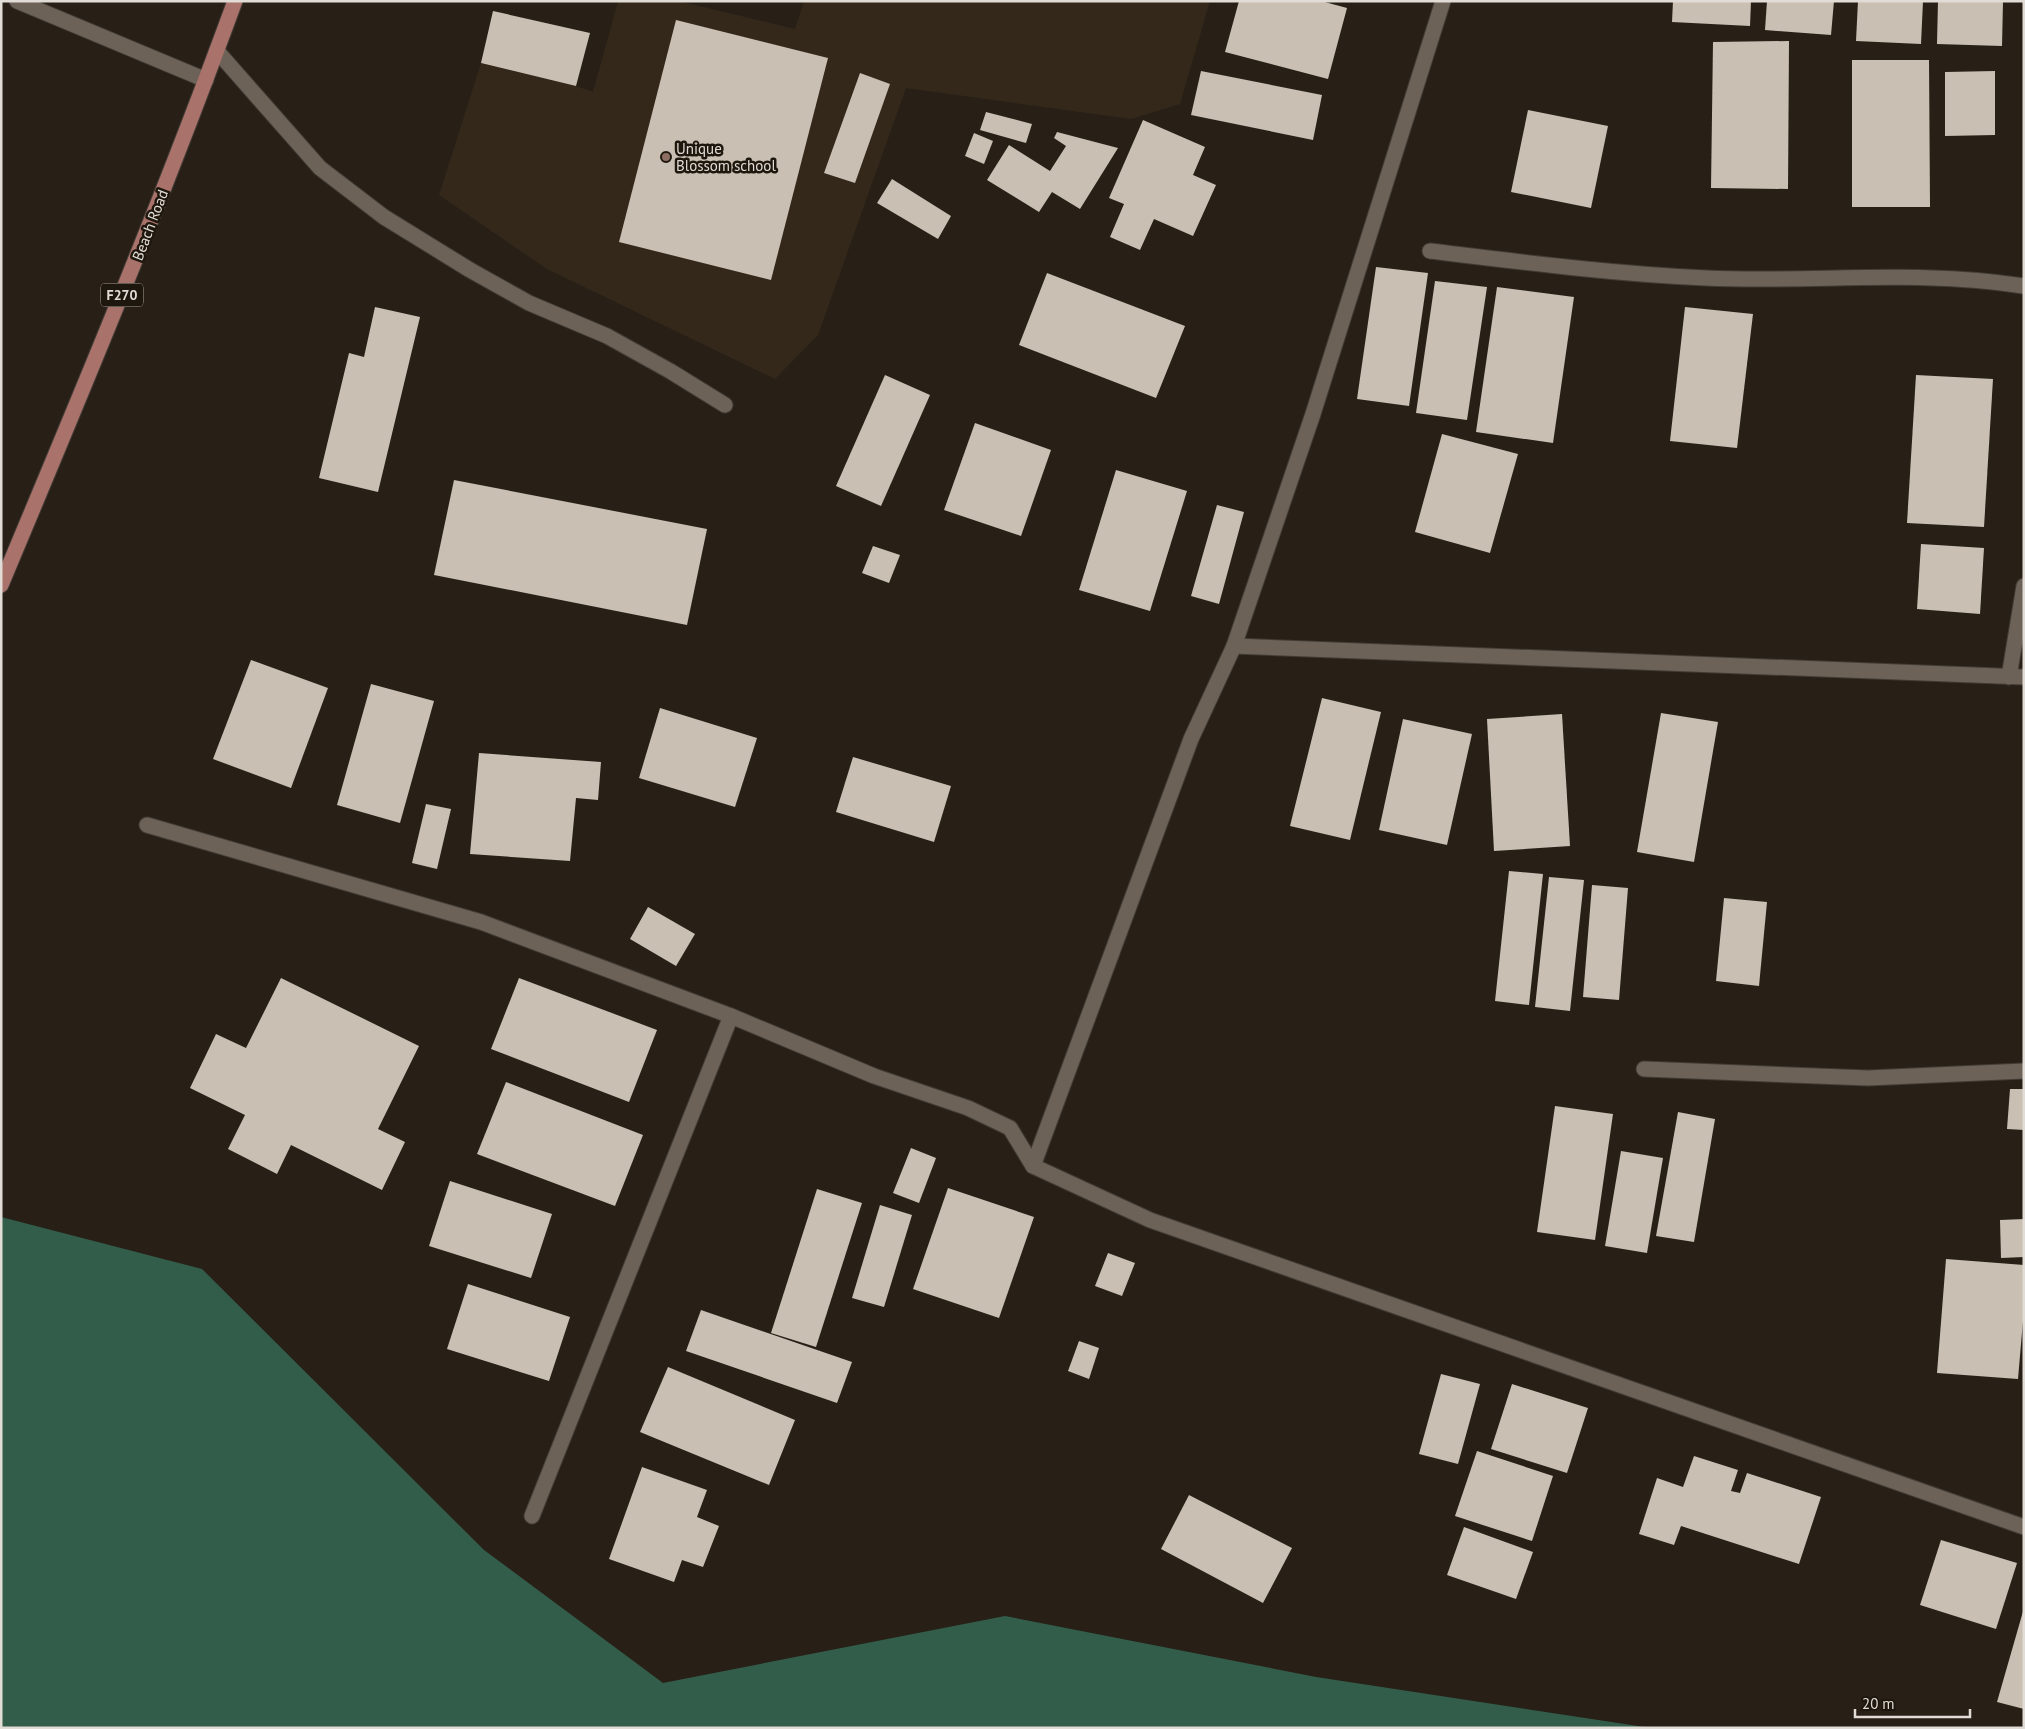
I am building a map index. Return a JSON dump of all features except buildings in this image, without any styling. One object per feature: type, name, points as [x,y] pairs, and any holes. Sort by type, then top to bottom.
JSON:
[{"type":"main road","name":"Beach Road","points":[[1,585],[120,300],[217,52],[235,1]]},
{"type":"street","points":[[17,1],[206,80]]},
{"type":"street","points":[[1032,1166],[1191,739],[1234,646],[1313,414],[1442,1]]},
{"type":"street","points":[[217,52],[320,168],[384,217],[528,303],[607,336],[726,405]]},
{"type":"street","points":[[1430,251],[1568,268],[1706,278],[1909,277],[1985,280],[2024,286]]},
{"type":"street","points":[[1234,646],[2017,677],[2024,586]]},
{"type":"street","points":[[147,825],[481,922],[731,1016],[874,1076],[968,1108],[1010,1128],[1032,1166],[1150,1220],[2024,1527]]},
{"type":"street","points":[[532,1516],[731,1016]]},
{"type":"street","points":[[1644,1069],[1868,1078],[2024,1071]]},
{"type":"shaded area","name":"Unique Blossom school","points":[[618,1],[679,1],[795,29],[804,1],[1210,1],[1180,104],[1131,119],[906,88],[818,335],[775,379],[547,269],[439,195],[481,63],[576,86],[593,92]]},
{"type":"green space","points":[[1,1217],[202,1269],[484,1550],[663,1683],[1005,1616],[1316,1677],[1651,1728],[1,1728]]},
{"type":"place","name":"Unique Blossom school","points":[[666,157]]}]
